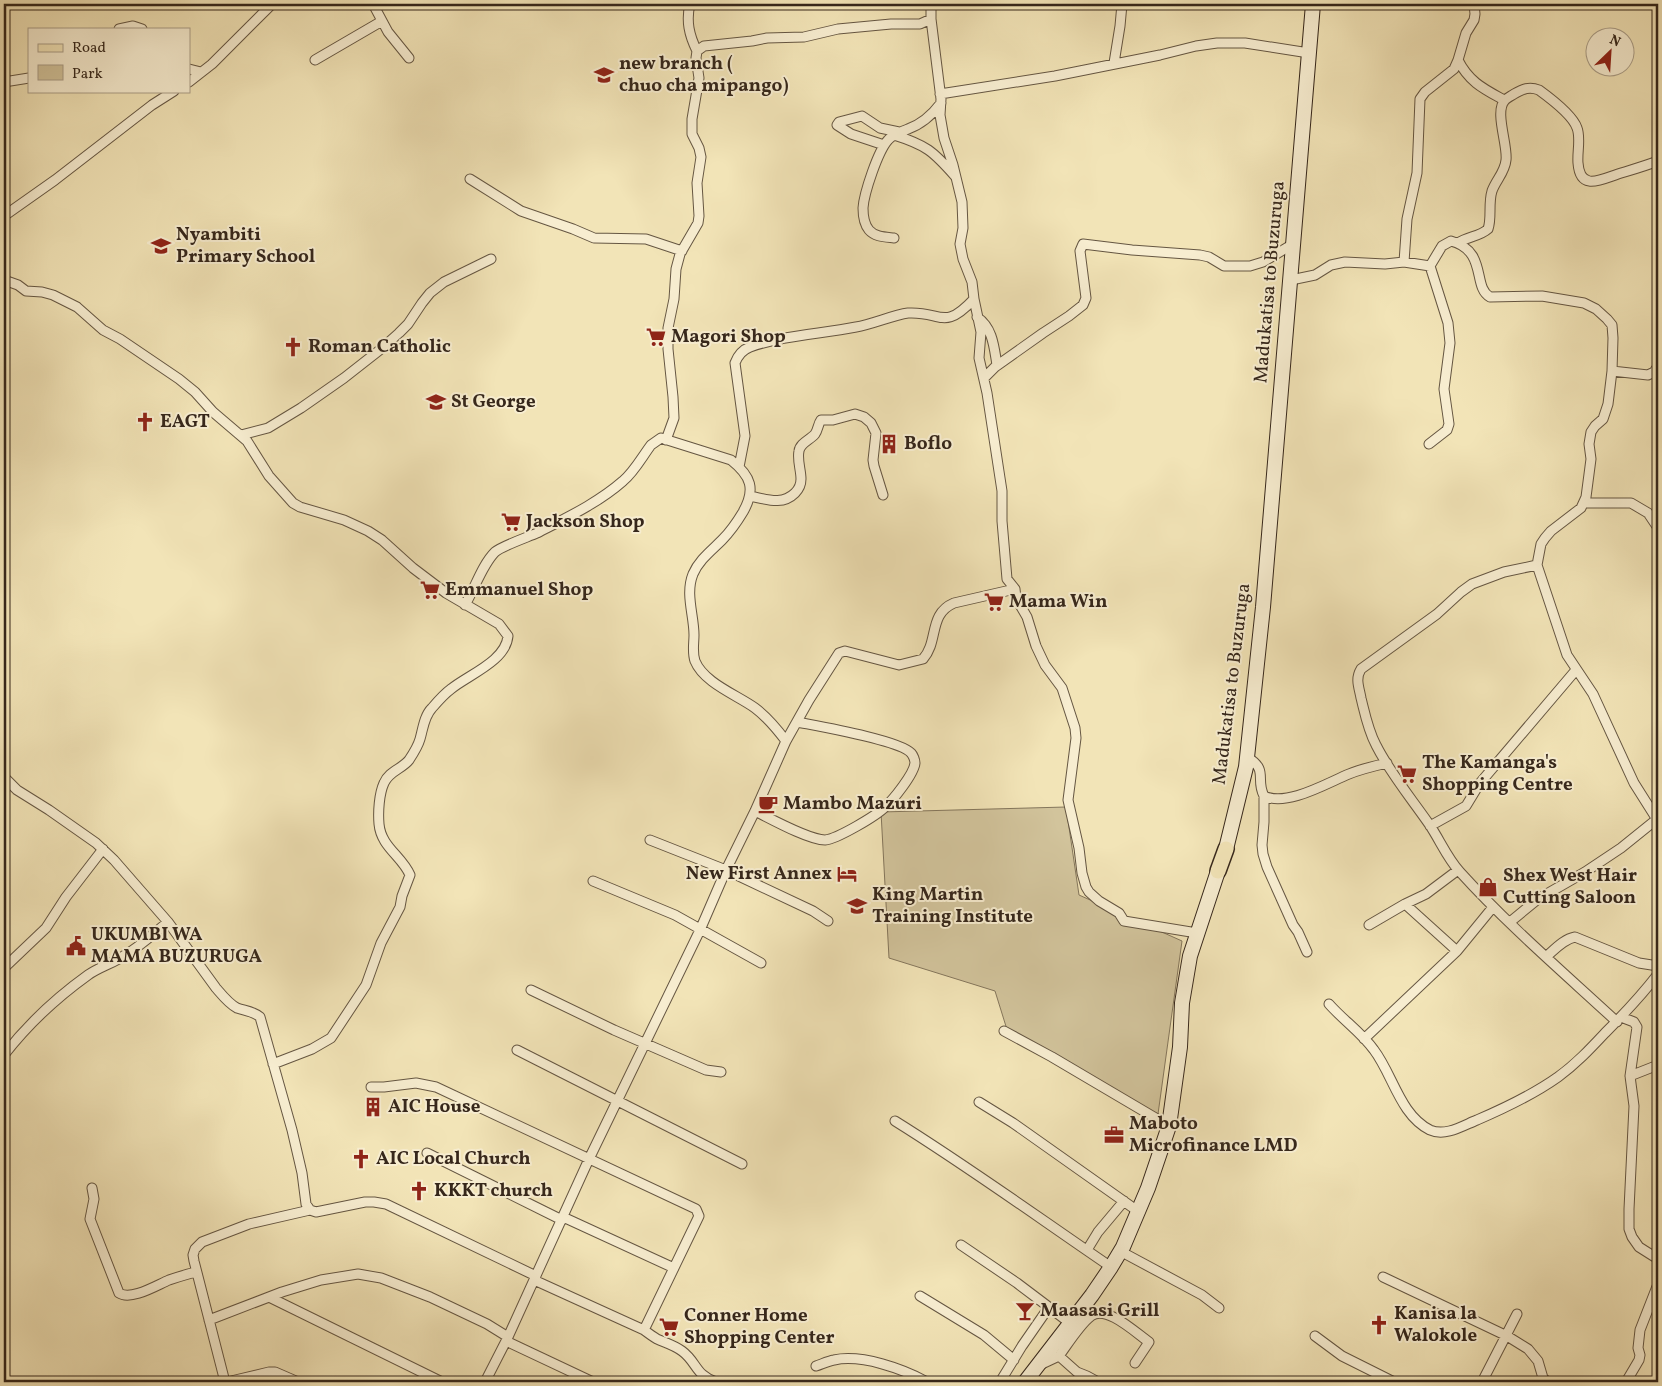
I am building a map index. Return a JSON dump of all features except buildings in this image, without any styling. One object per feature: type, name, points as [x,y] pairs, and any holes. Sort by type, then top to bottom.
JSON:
[{"type":"main road","name":"Madukatisa to Buzuruga","points":[[1025,1382],[1092,1295],[1120,1251],[1139,1212],[1161,1152],[1169,1126],[1180,1047],[1182,1003],[1190,956],[1226,849],[1246,767],[1263,607],[1313,4]]},
{"type":"street","points":[[190,81],[272,4]]},
{"type":"street","points":[[373,4],[393,40],[409,58]]},
{"type":"street","points":[[666,440],[673,424],[674,412],[668,328],[674,300],[676,269],[682,251],[698,223],[699,216],[697,183],[701,157],[692,134],[692,119],[698,78],[697,50],[688,28],[687,18],[690,4]]},
{"type":"street","points":[[931,4],[940,115],[944,138],[962,202],[964,216],[960,244],[963,259],[972,282],[981,332],[979,358],[984,378],[1002,491],[1002,521],[1007,579],[1015,589],[1016,598],[1027,617],[1036,646],[1045,665],[1062,688],[1074,728],[1076,738],[1068,800],[1086,887],[1094,897],[1119,913],[1125,921],[1197,933]]},
{"type":"street","points":[[1114,63],[1122,4]]},
{"type":"street","points":[[1404,262],[1407,219],[1417,174],[1420,99],[1425,92],[1454,69],[1466,33],[1475,14],[1474,4]]},
{"type":"street","points":[[697,50],[704,46],[780,36],[804,37],[838,29],[891,24],[920,24],[932,19]]},
{"type":"street","points":[[315,60],[382,21]]},
{"type":"street","points":[[124,28],[133,26],[139,28]]},
{"type":"street","points":[[940,98],[1217,43],[1245,43],[1309,53]]},
{"type":"street","points":[[1458,60],[1470,79],[1504,100]]},
{"type":"street","points":[[190,69],[201,72]]},
{"type":"street","points":[[4,82],[28,78]]},
{"type":"street","points":[[1458,243],[1465,238],[1481,235],[1490,226],[1489,214],[1492,191],[1502,173],[1506,160],[1501,106],[1504,100],[1525,88],[1533,88],[1548,97],[1577,127],[1579,133],[1578,162],[1580,174],[1583,178],[1592,182],[1602,181],[1658,161]]},
{"type":"street","points":[[4,216],[55,180],[152,105],[172,92]]},
{"type":"street","points":[[894,238],[880,237],[872,234],[864,214],[864,201],[875,166],[884,146],[890,138],[920,124],[935,111],[940,98]]},
{"type":"street","points":[[884,146],[851,134],[837,125],[839,122],[862,116],[880,128],[921,144],[956,178]]},
{"type":"street","points":[[470,179],[522,211],[594,238],[646,239],[682,251]]},
{"type":"street","points":[[1429,444],[1447,430],[1449,424],[1444,382],[1450,343],[1448,323],[1430,266],[1442,246],[1450,242],[1458,243],[1471,254],[1476,262],[1483,291],[1490,296],[1542,296],[1584,303],[1596,309],[1612,325],[1612,370],[1606,413],[1603,419],[1595,426],[1590,438],[1591,459],[1586,497],[1581,508],[1551,531],[1545,538],[1541,544],[1537,565],[1567,655],[1593,694],[1634,783],[1657,820],[1621,848],[1585,872],[1538,899],[1510,922]]},
{"type":"street","points":[[984,378],[997,365],[1083,305],[1086,298],[1080,247],[1083,244],[1200,255],[1209,257],[1224,266],[1243,266],[1263,262],[1293,244]]},
{"type":"street","points":[[241,436],[268,428],[302,408],[344,378],[399,333],[408,324],[430,293],[444,282],[491,259]]},
{"type":"street","points":[[1291,280],[1315,275],[1331,265],[1345,262],[1385,264],[1404,262],[1430,266]]},
{"type":"street","points":[[4,280],[18,285],[26,291],[52,295],[77,307],[103,330],[120,339],[179,379],[254,450],[270,476],[292,503],[344,520],[368,531],[382,540],[433,583],[465,605],[499,624],[507,632],[508,639],[501,651],[490,662],[450,690],[430,710],[419,741],[408,761],[385,780],[380,804],[379,824],[381,835],[386,844],[403,863],[410,876],[398,912],[392,920],[382,943],[366,986],[332,1038],[312,1049],[273,1064]]},
{"type":"street","points":[[739,467],[745,436],[735,364],[738,356],[743,351],[750,347],[794,337],[857,327],[908,313],[944,319],[960,312],[974,299]]},
{"type":"street","points":[[977,317],[984,321],[991,333],[997,365]]},
{"type":"street","points":[[1612,370],[1648,376],[1658,366]]},
{"type":"street","points":[[750,496],[773,501],[782,501],[791,497],[800,486],[798,456],[800,448],[814,434],[820,422],[855,414],[870,423],[876,433],[873,460],[883,495]]},
{"type":"street","points":[[465,605],[476,586],[484,565],[497,550],[538,532],[604,495],[624,481],[651,445],[661,438],[731,460],[748,478],[751,490],[750,496],[731,529],[701,560],[690,581],[694,635],[692,649],[694,659],[703,674],[757,709],[772,723],[786,741]]},
{"type":"street","points":[[1584,503],[1631,503],[1648,513],[1658,528]]},
{"type":"street","points":[[1537,565],[1504,572],[1472,584],[1437,614],[1361,669],[1357,681],[1366,720],[1375,744],[1458,870],[1493,907],[1619,1019],[1637,1025],[1630,1076],[1634,1111],[1629,1229],[1639,1247],[1658,1259]]},
{"type":"street","points":[[486,1382],[700,930],[786,741],[839,653],[845,651],[899,665],[909,664],[927,655],[940,613],[945,606],[1015,589]]},
{"type":"street","points":[[1430,826],[1466,806],[1485,777],[1576,670]]},
{"type":"street","points":[[755,811],[808,835],[823,840],[831,839],[862,823],[886,807],[896,796],[913,770],[915,764],[914,757],[910,751],[848,732],[797,722]]},
{"type":"street","points":[[1247,757],[1259,767],[1261,791],[1264,796],[1262,845],[1265,861],[1307,952]]},
{"type":"street","points":[[1264,796],[1276,800],[1302,794],[1367,767],[1387,763]]},
{"type":"street","points":[[4,777],[17,790],[49,810],[103,849],[168,922],[224,998],[233,1005],[255,1013],[260,1017],[292,1130],[302,1173],[306,1204],[310,1210]]},
{"type":"street","points":[[650,840],[726,870],[828,920]]},
{"type":"street","points":[[4,968],[46,928],[103,849]]},
{"type":"street","points":[[1369,925],[1426,894],[1458,870]]},
{"type":"street","points":[[593,880],[675,915],[761,963]]},
{"type":"street","points":[[1405,904],[1457,951]]},
{"type":"street","points":[[1364,1039],[1457,951],[1493,907]]},
{"type":"street","points":[[4,1055],[25,1029],[48,1006],[89,974],[124,956],[168,922]]},
{"type":"street","points":[[1547,956],[1563,942],[1575,937],[1639,963],[1658,966]]},
{"type":"street","points":[[1329,1004],[1374,1049],[1385,1066],[1402,1102],[1412,1114],[1431,1130],[1439,1132],[1447,1131],[1486,1116],[1543,1087],[1577,1062],[1643,995],[1658,974]]},
{"type":"street","points":[[531,990],[614,1030],[706,1070],[721,1072]]},
{"type":"street","points":[[1004,1031],[1169,1126]]},
{"type":"street","points":[[517,1050],[742,1164]]},
{"type":"street","points":[[1630,1076],[1658,1065]]},
{"type":"street","points":[[371,1087],[416,1083],[436,1087],[696,1209],[699,1216],[644,1330]]},
{"type":"street","points":[[979,1102],[1013,1123],[1139,1212]]},
{"type":"street","points":[[895,1121],[992,1184],[1111,1266]]},
{"type":"street","points":[[427,1153],[562,1218],[674,1268]]},
{"type":"street","points":[[92,1188],[94,1200],[90,1219],[119,1293],[126,1296],[144,1292],[169,1280],[196,1272]]},
{"type":"street","points":[[1087,1250],[1098,1232],[1124,1201]]},
{"type":"street","points":[[298,1382],[275,1372],[269,1372],[226,1382],[196,1272],[193,1255],[195,1249],[202,1242],[249,1224],[310,1210],[316,1212],[374,1202],[386,1204],[644,1330],[657,1339],[672,1344],[688,1355],[703,1376],[716,1382]]},
{"type":"street","points":[[961,1245],[1070,1323]]},
{"type":"street","points":[[1120,1251],[1194,1291],[1219,1308]]},
{"type":"street","points":[[209,1320],[271,1298],[282,1292],[321,1280],[358,1274],[369,1275],[430,1297],[487,1324],[507,1339],[593,1382]]},
{"type":"street","points":[[1383,1277],[1507,1336],[1528,1349],[1538,1361],[1543,1378],[1548,1382]]},
{"type":"street","points":[[1626,1382],[1639,1360],[1640,1330],[1658,1284]]},
{"type":"street","points":[[920,1296],[984,1335],[1014,1360]]},
{"type":"street","points":[[271,1298],[442,1382]]},
{"type":"street","points":[[1000,1382],[1049,1307]]},
{"type":"street","points":[[1039,1365],[1059,1356],[1092,1315],[1098,1313],[1105,1313],[1120,1321],[1149,1342],[1135,1363]]},
{"type":"street","points":[[1482,1382],[1517,1314]]},
{"type":"street","points":[[1315,1336],[1330,1349],[1390,1382]]},
{"type":"street","points":[[1059,1356],[1077,1372],[1098,1382]]},
{"type":"street","points":[[816,1366],[834,1360],[851,1359],[865,1361],[900,1370],[927,1382]]},
{"type":"green space","points":[[1066,807],[1079,895],[1182,941],[1158,1114],[1009,1036],[995,991],[889,958],[881,812]]},
{"type":"place","name":"new branch ( chuo cha mipango)","points":[[604,75]]},
{"type":"place","name":"Nyambiti Primary School","points":[[161,246]]},
{"type":"place","name":"Magori Shop","points":[[656,337]]},
{"type":"place","name":"Roman Catholic","points":[[293,347]]},
{"type":"place","name":"St George","points":[[436,402]]},
{"type":"place","name":"EAGT","points":[[145,422]]},
{"type":"place","name":"Boflo","points":[[889,444]]},
{"type":"place","name":"Jackson Shop","points":[[511,522]]},
{"type":"place","name":"Emmanuel Shop","points":[[430,590]]},
{"type":"place","name":"Mama Win","points":[[994,602]]},
{"type":"place","name":"The Kamanga's Shopping Centre","points":[[1407,774]]},
{"type":"place","name":"Mambo Mazuri","points":[[768,804]]},
{"type":"place","name":"New First Annex","points":[[847,874]]},
{"type":"place","name":"Shex West Hair Cutting Saloon","points":[[1488,887]]},
{"type":"place","name":"King Martin Training Institute","points":[[857,906]]},
{"type":"place","name":"UKUMBI WA MAMA BUZURUGA","points":[[76,946]]},
{"type":"place","name":"AIC House","points":[[373,1107]]},
{"type":"place","name":"Maboto Microfinance LMD","points":[[1114,1135]]},
{"type":"place","name":"AIC Local Church","points":[[361,1159]]},
{"type":"place","name":"KKKT church","points":[[419,1191]]},
{"type":"place","name":"Maasasi Grill","points":[[1025,1311]]},
{"type":"place","name":"Kanisa la Walokole","points":[[1379,1325]]},
{"type":"place","name":"Conner Home Shopping Center","points":[[669,1327]]}]
